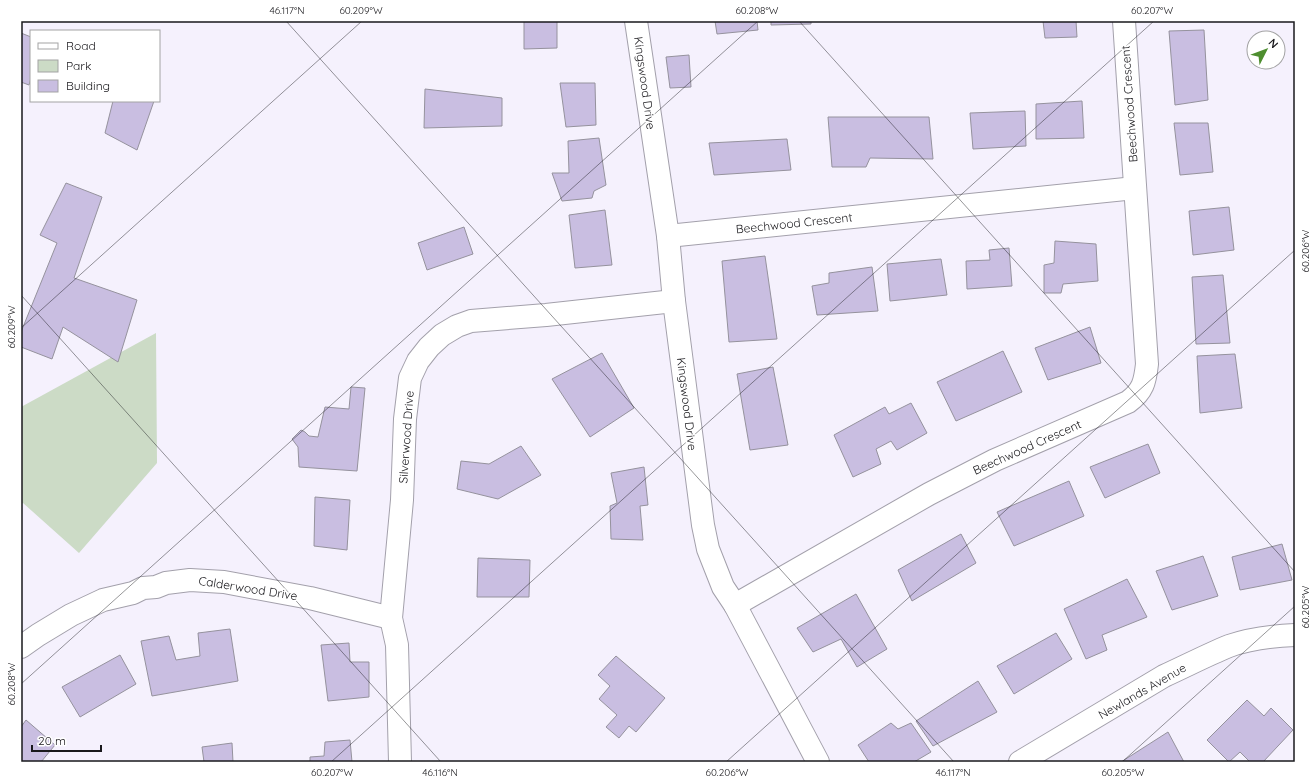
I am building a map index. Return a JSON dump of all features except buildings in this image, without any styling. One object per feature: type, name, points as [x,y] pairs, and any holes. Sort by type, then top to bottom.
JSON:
[{"type":"street","name":"Kingswood Drive","points":[[636,21],[668,236],[674,301],[703,525],[708,549],[723,587],[735,605],[818,762]]},
{"type":"street","name":"Beechwood Crescent","points":[[735,605],[929,494],[988,463],[1128,402],[1140,391],[1144,383],[1147,364],[1124,21]]},
{"type":"street","name":"Beechwood Crescent","points":[[668,236],[1135,188]]},
{"type":"street","name":"Silverwood Drive","points":[[400,762],[397,645],[391,618],[402,500],[405,418],[410,378],[413,370],[422,355],[442,335],[457,326],[471,321],[546,315],[674,301]]},
{"type":"street","name":"Calderwood Drive","points":[[21,647],[71,615],[104,600],[133,593],[143,588],[190,580],[224,582],[310,598],[391,618]]},
{"type":"street","name":"Newlands Avenue","points":[[1020,762],[1164,676],[1180,668],[1229,646],[1271,637],[1295,634]]},
{"type":"green space","points":[[156,333],[157,463],[79,553],[23,503],[21,504],[21,407]]}]
